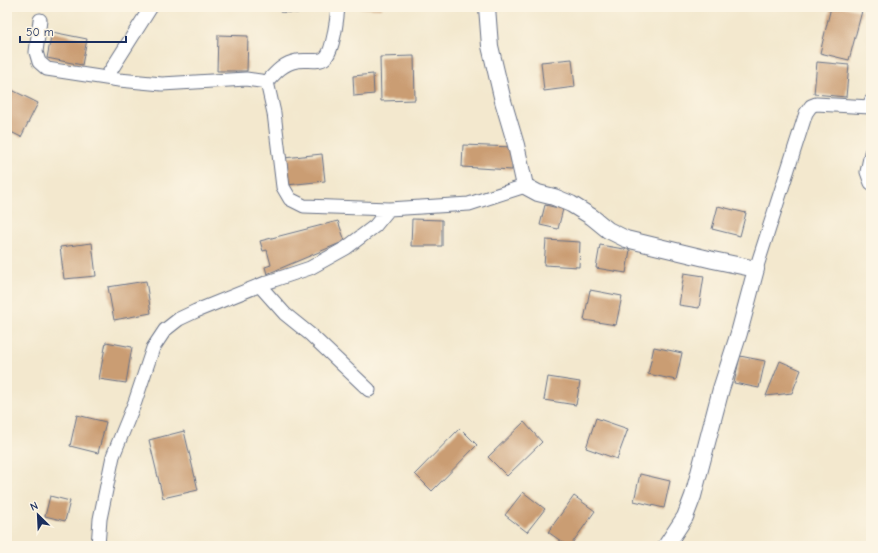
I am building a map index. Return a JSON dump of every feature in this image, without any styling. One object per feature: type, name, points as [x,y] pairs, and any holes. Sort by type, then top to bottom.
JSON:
[{"type":"street","points":[[106,78],[152,7]]},
{"type":"street","points":[[338,7],[333,38],[329,53],[325,58],[320,60],[298,61],[286,64],[275,73],[268,82],[274,113],[283,187],[290,199],[304,206],[389,209],[469,204],[525,186],[538,193],[554,197],[571,204],[592,217],[608,230],[626,239],[756,269]]},
{"type":"street","points":[[487,7],[490,46],[503,101],[516,145],[525,186]]},
{"type":"street","points":[[40,20],[36,52],[39,62],[47,69],[106,78],[162,84],[246,79],[268,82]]},
{"type":"street","points":[[666,546],[685,517],[693,496],[721,389],[739,333],[756,269],[806,112],[811,106],[816,104],[871,107]]},
{"type":"street","points":[[871,153],[867,172],[871,183]]},
{"type":"street","points":[[98,546],[100,519],[113,456],[135,402],[153,348],[165,330],[179,319],[260,286],[310,268],[346,248],[375,226],[389,209]]},
{"type":"street","points":[[260,286],[285,314],[311,335],[369,390]]},
{"type":"building","points":[[280,7],[299,7],[298,13],[280,12]]},
{"type":"building","points":[[382,7],[382,9],[360,8]]},
{"type":"building","points":[[831,7],[844,7],[862,11],[849,60],[820,53]]},
{"type":"building","points":[[52,32],[87,39],[82,65],[47,58]]},
{"type":"building","points":[[218,35],[248,36],[247,71],[217,71]]},
{"type":"building","points":[[414,56],[415,100],[381,101],[380,57]]},
{"type":"building","points":[[572,59],[575,87],[544,91],[541,62]]},
{"type":"building","points":[[817,62],[849,65],[846,97],[814,94]]},
{"type":"building","points":[[373,74],[374,94],[354,96],[353,76]]},
{"type":"building","points":[[10,89],[38,103],[21,137],[7,130],[7,95]]},
{"type":"building","points":[[463,145],[513,147],[512,170],[462,167]]},
{"type":"building","points":[[322,154],[325,181],[287,185],[284,158]]},
{"type":"building","points":[[545,205],[563,209],[558,229],[540,225]]},
{"type":"building","points":[[718,206],[746,213],[740,236],[712,229]]},
{"type":"building","points":[[412,219],[442,220],[442,246],[411,246]]},
{"type":"building","points":[[338,221],[345,241],[267,274],[265,267],[271,265],[267,250],[263,251],[260,241]]},
{"type":"building","points":[[546,240],[580,242],[579,267],[544,265]]},
{"type":"building","points":[[92,243],[96,276],[64,279],[60,247]]},
{"type":"building","points":[[600,245],[630,250],[626,273],[596,268]]},
{"type":"building","points":[[684,273],[704,276],[699,308],[679,305]]},
{"type":"building","points":[[146,281],[151,313],[114,320],[108,287]]},
{"type":"building","points":[[590,290],[622,296],[616,325],[584,320]]},
{"type":"building","points":[[106,342],[132,347],[126,383],[99,379]]},
{"type":"building","points":[[654,347],[682,353],[676,380],[648,374]]},
{"type":"building","points":[[740,356],[765,361],[759,388],[734,383]]},
{"type":"building","points":[[780,361],[801,370],[792,393],[766,396]]},
{"type":"building","points":[[548,377],[580,382],[576,405],[544,400]]},
{"type":"building","points":[[77,415],[106,422],[98,453],[70,446]]},
{"type":"building","points":[[596,418],[628,429],[617,459],[586,448]]},
{"type":"building","points":[[524,422],[542,442],[507,476],[488,457]]},
{"type":"building","points":[[460,428],[477,445],[432,491],[415,474]]},
{"type":"building","points":[[184,431],[198,490],[163,498],[149,440]]},
{"type":"building","points":[[640,474],[670,481],[664,508],[634,501]]},
{"type":"building","points":[[523,492],[545,509],[527,532],[505,515]]},
{"type":"building","points":[[50,496],[70,501],[65,521],[45,516]]},
{"type":"building","points":[[574,496],[595,511],[570,546],[568,546],[548,532]]}]
